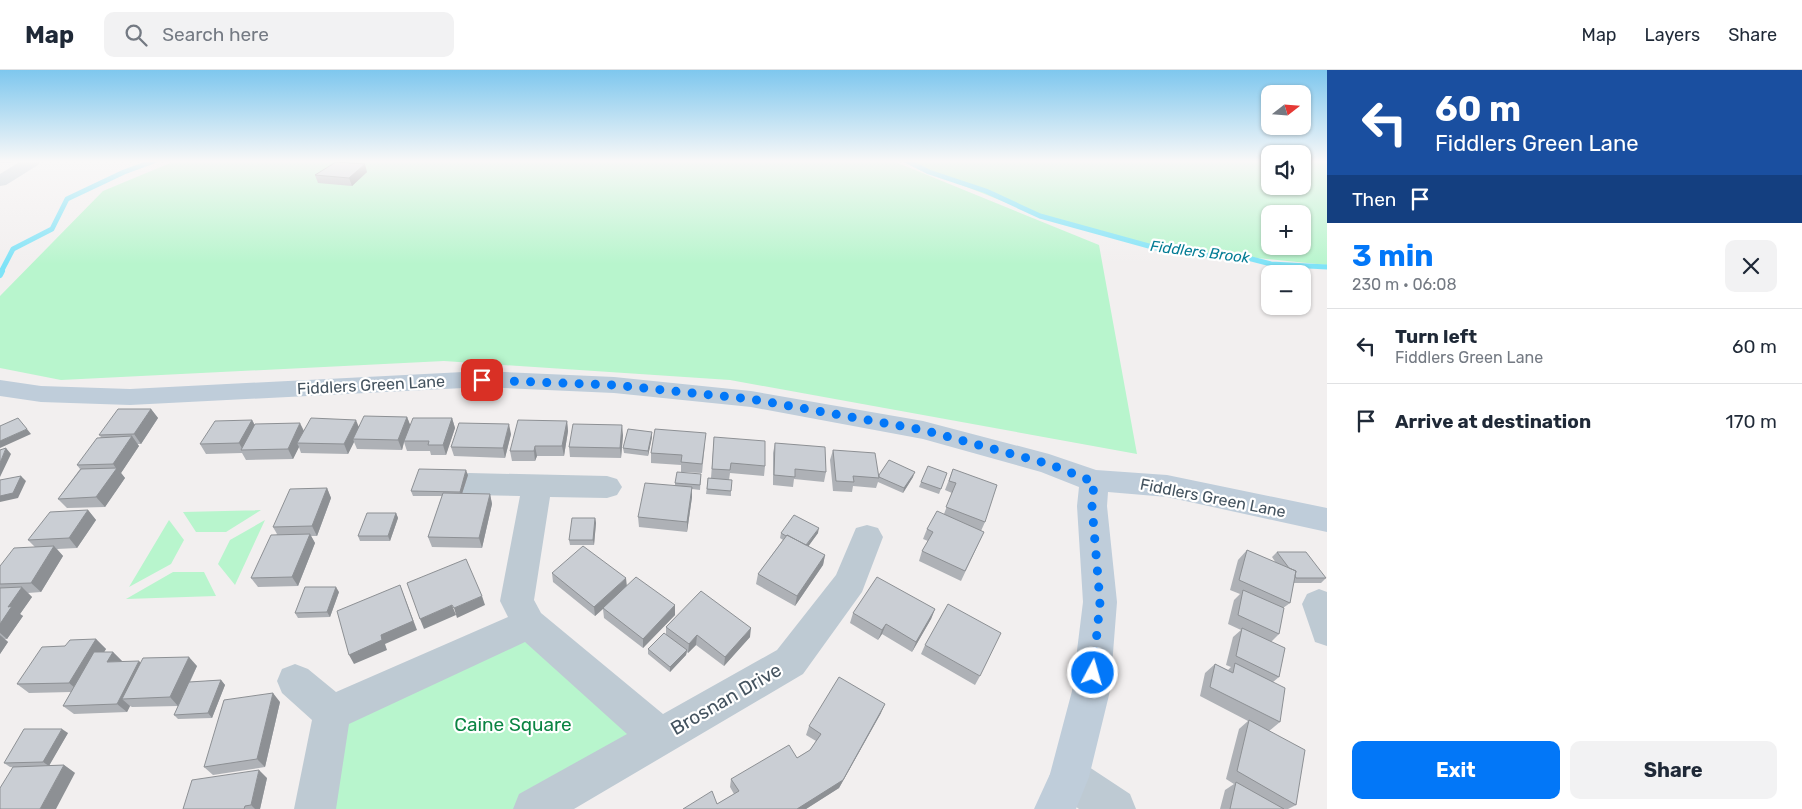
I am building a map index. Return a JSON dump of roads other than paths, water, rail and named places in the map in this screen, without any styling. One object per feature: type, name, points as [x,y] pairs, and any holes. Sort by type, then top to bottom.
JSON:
[{"type":"street","name":"Fiddlers Green Lane","points":[[0,388],[40,394],[130,397],[482,380],[614,385],[751,399],[923,430],[1039,461],[1094,482],[1167,486],[1327,520]]},
{"type":"street","points":[[1094,482],[1092,506],[1100,602],[1091,691],[1062,793],[1115,809]]},
{"type":"street","points":[[469,484],[607,487]]},
{"type":"street","points":[[537,486],[517,601],[529,624],[660,737]]},
{"type":"street","name":"Brosnan Drive","points":[[534,809],[790,662],[850,582],[867,537]]},
{"type":"street","points":[[332,713],[529,624]]},
{"type":"street","points":[[295,681],[332,713]]},
{"type":"street","points":[[315,809],[332,713]]},
{"type":"waterway","points":[[1,272],[13,249],[52,229],[67,199],[74,195]]},
{"type":"waterway","name":"Fiddlers Brook","points":[[996,195],[1040,216],[1156,248],[1207,255],[1240,256],[1271,264],[1327,267]]},
{"type":"waterway","points":[[0,275],[2,271]]},
{"type":"park label","name":"Caine Square","points":[[513,724]]}]
